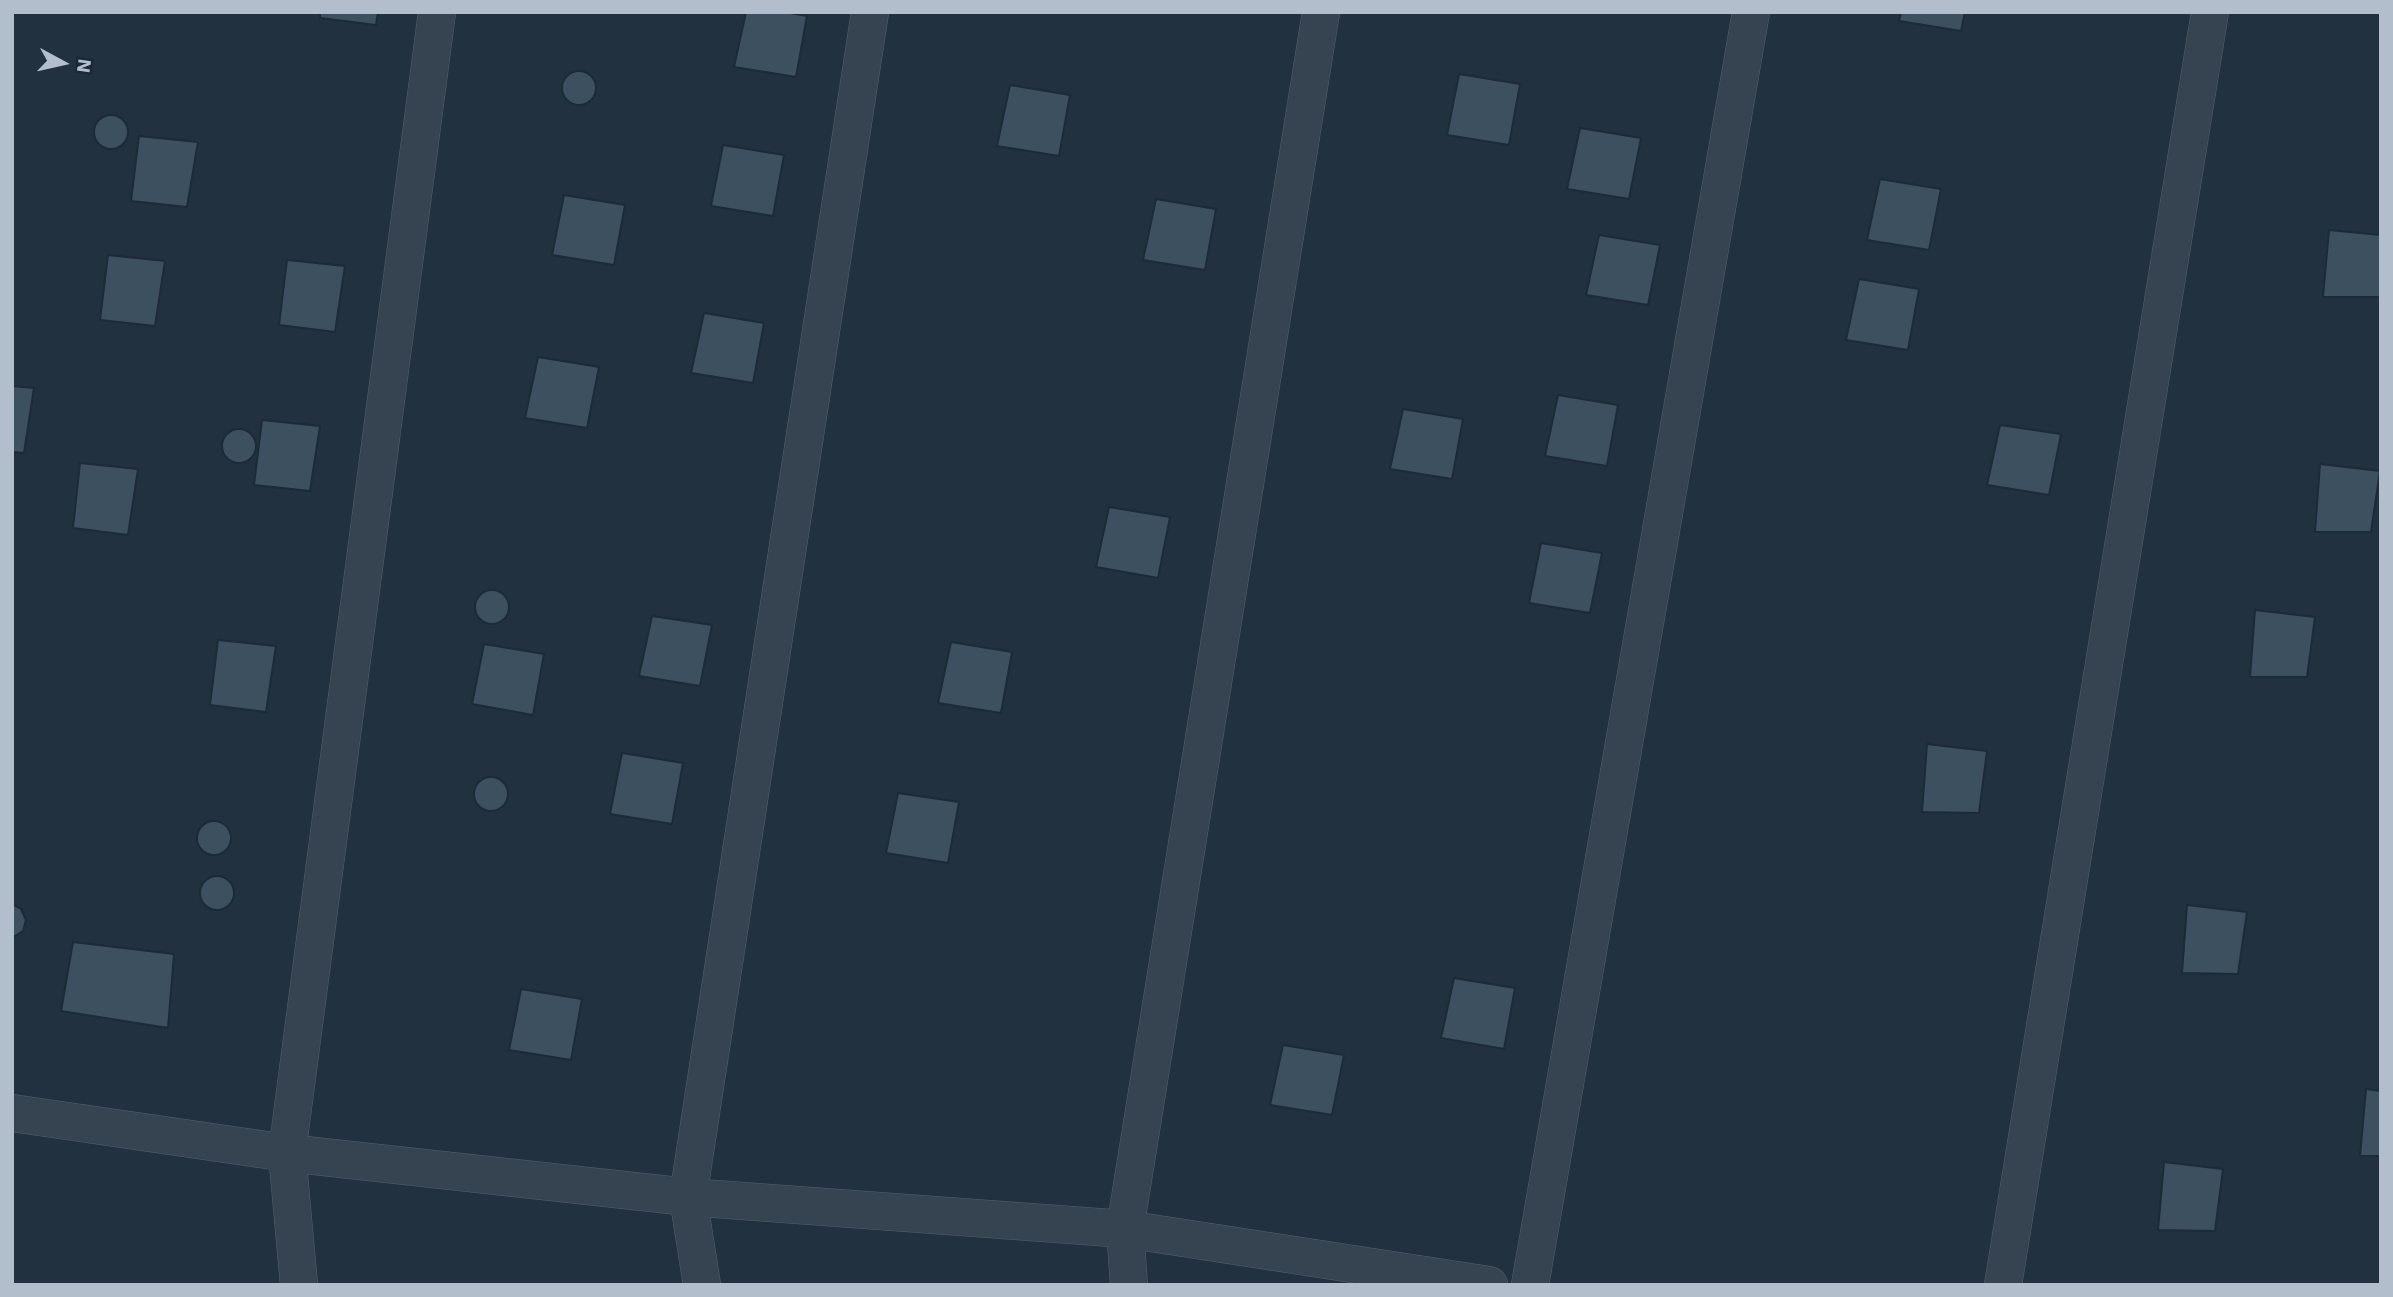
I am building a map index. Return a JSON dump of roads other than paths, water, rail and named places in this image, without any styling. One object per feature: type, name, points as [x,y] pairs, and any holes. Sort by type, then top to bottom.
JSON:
[{"type":"street","points":[[299,1285],[287,1153],[437,12]]},
{"type":"street","points":[[702,1285],[688,1197],[870,12]]},
{"type":"street","points":[[1129,1285],[1125,1229],[1321,12]]},
{"type":"street","points":[[1530,1285],[1751,12]]},
{"type":"street","points":[[2003,1285],[2210,12]]},
{"type":"street","points":[[12,1113],[287,1153],[688,1197],[1125,1229],[1489,1285]]}]
